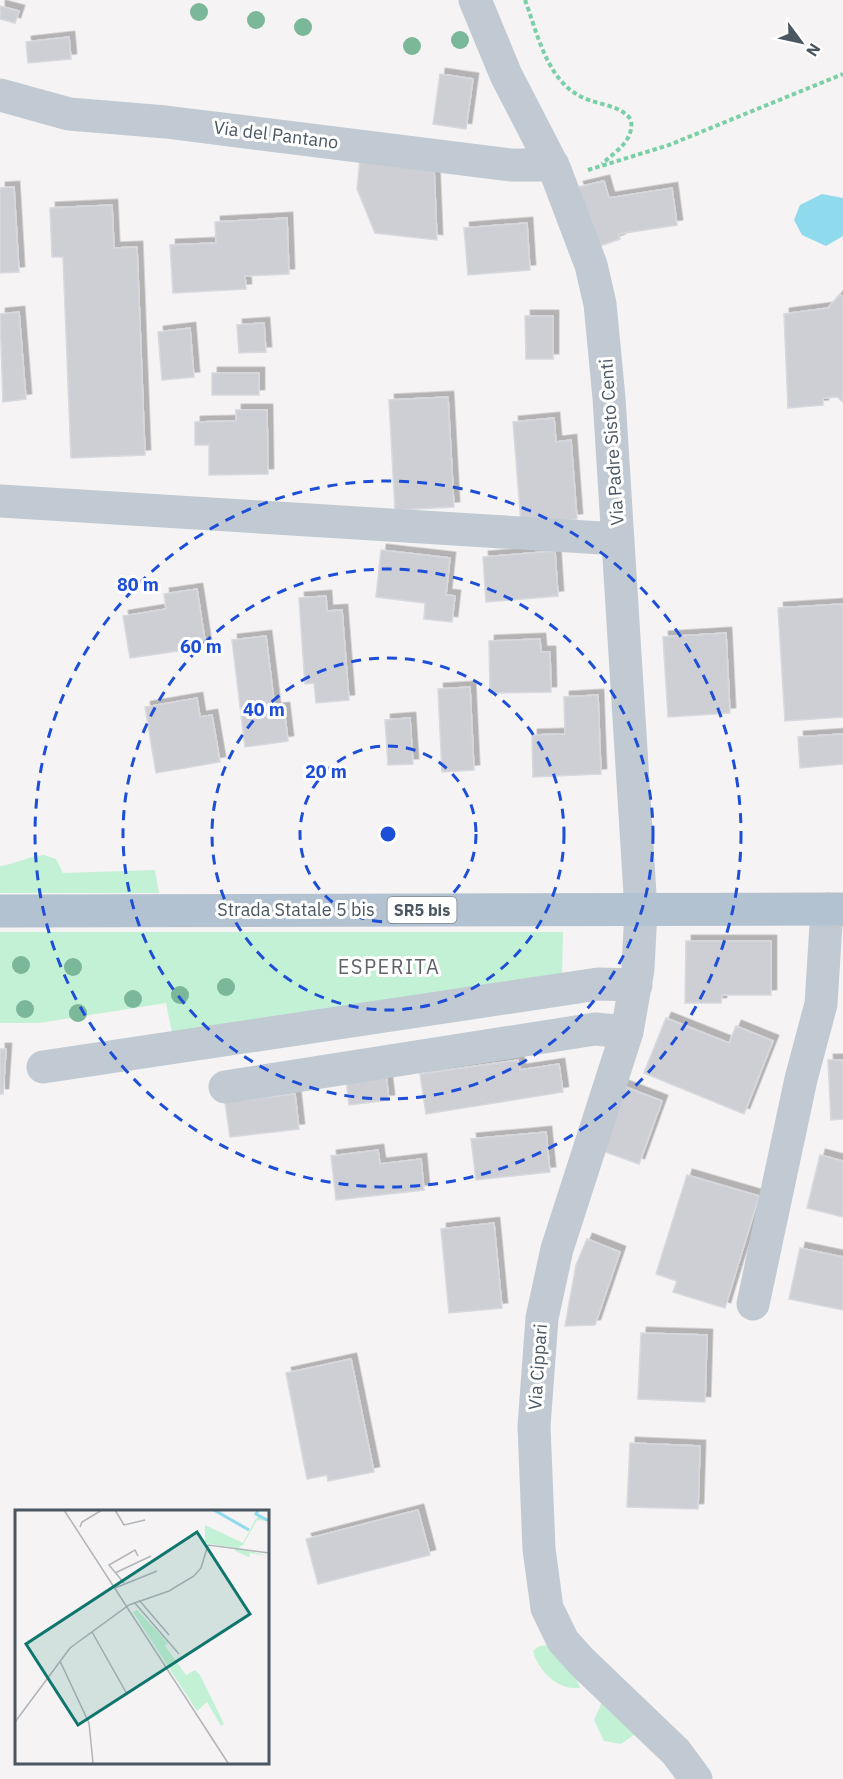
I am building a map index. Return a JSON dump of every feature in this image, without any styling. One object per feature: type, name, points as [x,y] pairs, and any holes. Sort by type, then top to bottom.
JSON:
[{"type":"main road","name":"Strada Statale 5 bis","points":[[0,911],[835,909]]},
{"type":"street","name":"Via Padre Sisto Centi","points":[[475,0],[506,75],[557,174],[591,265],[600,304],[618,539],[641,910]]},
{"type":"street","name":"Via del Pantano","points":[[0,95],[69,114],[166,122],[510,165],[557,174]]},
{"type":"street","points":[[0,501],[618,539]]},
{"type":"street","points":[[753,1304],[801,1079],[832,1003],[835,909]]},
{"type":"street","name":"Via Cippari","points":[[641,910],[636,985],[627,1032],[557,1249],[543,1306],[534,1426],[541,1572],[547,1608],[563,1641],[676,1752],[696,1779]]},
{"type":"street","points":[[43,1067],[598,984],[636,985]]},
{"type":"street","points":[[225,1087],[595,1029],[627,1032]]},
{"type":"path","points":[[525,0],[549,64],[558,78],[576,95],[625,112],[632,120],[632,133],[627,140],[599,166]]},
{"type":"path","points":[[557,174],[599,166],[669,145],[843,74]]},
{"type":"green space","points":[[44,855],[56,859],[63,873],[155,870],[159,893],[0,893],[0,866]]},
{"type":"green space","points":[[0,932],[563,932],[562,977],[173,1038],[166,1003],[39,1023],[0,1023]]},
{"type":"green space","points":[[549,1645],[571,1665],[580,1688],[557,1683],[540,1666],[533,1651],[539,1646]]},
{"type":"green space","points":[[602,1702],[638,1732],[621,1744],[604,1741],[594,1720]]},
{"type":"water","points":[[822,194],[843,198],[843,236],[826,246],[802,235],[794,220],[800,205]]},
{"type":"building","points":[[0,6],[19,11],[15,23],[0,19]]},
{"type":"building","points":[[69,37],[71,59],[28,63],[26,42]]},
{"type":"building","points":[[440,74],[473,79],[466,129],[433,124]]},
{"type":"building","points":[[360,160],[434,167],[437,240],[375,233],[357,189]]},
{"type":"building","points":[[604,181],[609,198],[672,188],[677,225],[618,234],[620,239],[597,247],[578,187]]},
{"type":"building","points":[[14,187],[19,272],[0,273],[0,188]]},
{"type":"building","points":[[112,205],[114,248],[137,247],[145,455],[71,458],[63,257],[52,257],[50,208]]},
{"type":"building","points":[[287,218],[289,274],[245,276],[246,289],[173,293],[170,245],[216,243],[215,222]]},
{"type":"building","points":[[527,223],[530,270],[468,275],[464,228]]},
{"type":"building","points":[[840,294],[843,297],[843,402],[837,397],[823,398],[823,405],[788,408],[784,314],[828,308]]},
{"type":"building","points":[[19,312],[26,399],[3,402],[0,314]]},
{"type":"building","points":[[525,316],[553,316],[553,359],[526,359]]},
{"type":"building","points":[[264,323],[266,352],[239,353],[237,325]]},
{"type":"building","points":[[190,328],[194,377],[162,380],[158,332]]},
{"type":"building","points":[[212,373],[259,373],[259,395],[212,395]]},
{"type":"building","points":[[448,397],[454,507],[395,510],[389,400]]},
{"type":"building","points":[[236,410],[267,410],[268,474],[209,475],[209,445],[195,445],[195,422],[236,421]]},
{"type":"building","points":[[554,418],[556,442],[571,440],[577,519],[521,523],[513,422]]},
{"type":"building","points":[[381,550],[450,558],[446,595],[455,596],[452,622],[424,619],[425,603],[376,597]]},
{"type":"building","points":[[555,551],[558,596],[486,602],[483,557]]},
{"type":"building","points":[[197,589],[206,647],[130,658],[123,616],[166,609],[164,594]]},
{"type":"building","points":[[326,596],[327,611],[342,610],[349,700],[316,703],[314,683],[305,684],[299,598]]},
{"type":"building","points":[[843,604],[843,717],[785,721],[778,608]]},
{"type":"building","points":[[726,633],[730,713],[668,717],[663,637]]},
{"type":"building","points":[[266,636],[275,709],[284,708],[288,741],[245,747],[232,640]]},
{"type":"building","points":[[540,639],[541,652],[550,652],[551,692],[490,693],[489,641]]},
{"type":"building","points":[[470,687],[474,770],[442,772],[438,689]]},
{"type":"building","points":[[598,695],[601,774],[533,777],[532,735],[565,734],[564,697]]},
{"type":"building","points":[[197,698],[200,717],[212,715],[220,762],[156,773],[145,707]]},
{"type":"building","points":[[410,718],[413,764],[388,765],[385,720]]},
{"type":"building","points":[[843,734],[843,764],[800,768],[798,737]]},
{"type":"building","points":[[686,941],[771,941],[771,995],[722,995],[721,1003],[685,1003]]},
{"type":"building","points":[[666,1018],[729,1043],[736,1026],[773,1041],[744,1114],[644,1073]]},
{"type":"building","points":[[0,1049],[6,1049],[3,1094],[0,1094]]},
{"type":"building","points":[[518,1060],[520,1070],[559,1064],[563,1092],[426,1114],[420,1074]]},
{"type":"building","points":[[828,1060],[843,1060],[843,1119],[831,1120]]},
{"type":"building","points":[[386,1075],[389,1100],[349,1105],[346,1079]]},
{"type":"building","points":[[623,1086],[662,1101],[639,1164],[600,1150]]},
{"type":"building","points":[[295,1094],[299,1129],[230,1137],[225,1102]]},
{"type":"building","points":[[546,1132],[550,1172],[476,1180],[471,1139]]},
{"type":"building","points":[[378,1150],[380,1164],[421,1159],[424,1190],[336,1200],[331,1156]]},
{"type":"building","points":[[820,1155],[843,1161],[843,1217],[807,1208]]},
{"type":"building","points":[[687,1175],[759,1196],[725,1308],[673,1292],[677,1281],[656,1274]]},
{"type":"building","points":[[494,1223],[502,1308],[449,1313],[441,1229]]},
{"type":"building","points":[[587,1239],[620,1252],[595,1325],[565,1326],[576,1265]]},
{"type":"building","points":[[800,1248],[843,1257],[843,1310],[789,1299]]},
{"type":"building","points":[[641,1333],[707,1335],[705,1402],[638,1399]]},
{"type":"building","points":[[351,1359],[374,1472],[328,1481],[327,1475],[307,1479],[286,1373]]},
{"type":"building","points":[[630,1443],[700,1446],[698,1509],[627,1507]]},
{"type":"building","points":[[418,1510],[430,1555],[318,1584],[306,1539]]},
{"type":"district","name":"ESPERITA","points":[[389,967]]}]
